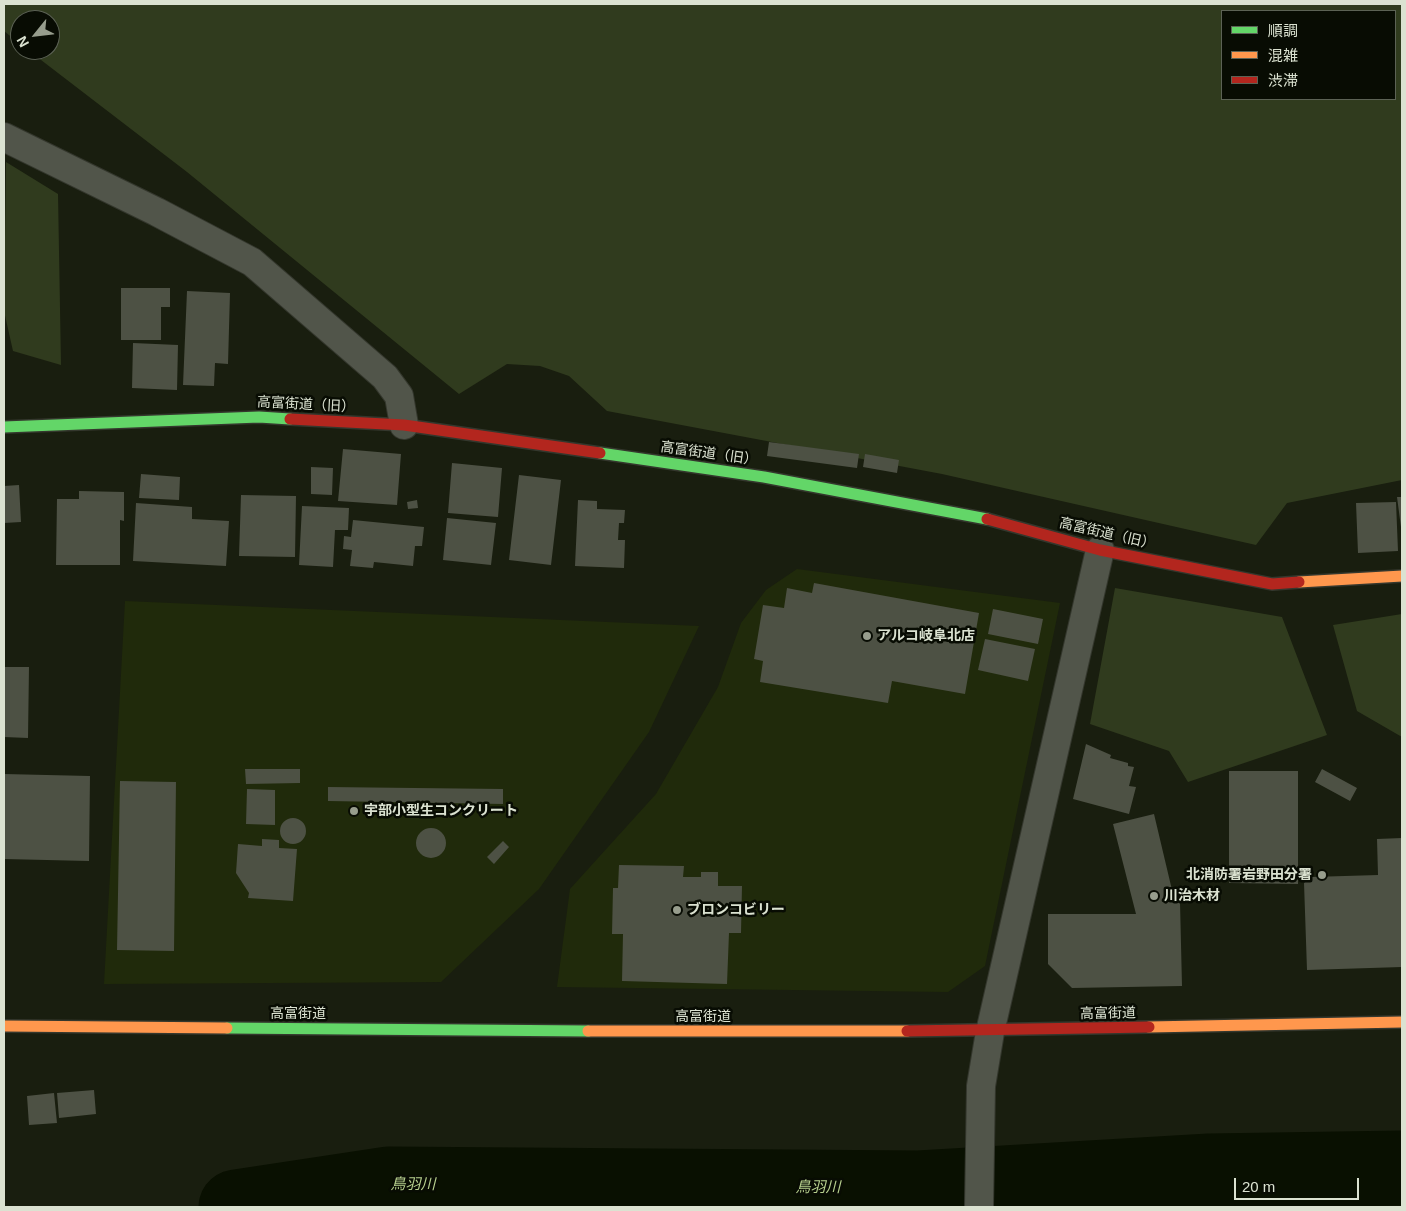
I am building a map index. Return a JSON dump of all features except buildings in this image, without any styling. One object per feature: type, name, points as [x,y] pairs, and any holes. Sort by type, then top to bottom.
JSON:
[{"type":"street","points":[[4,137],[157,212],[252,262],[385,377],[399,396],[404,425]]},
{"type":"street","name":"高富街道（旧）","points":[[4,427],[258,416],[404,425],[764,477],[984,518],[1100,550],[1272,584],[1402,576]]},
{"type":"street","points":[[978,1207],[981,1086],[990,1032],[1100,550]]},
{"type":"street","name":"高富街道","points":[[4,1026],[825,1033],[990,1032],[1402,1022]]},
{"type":"shaded area","points":[[4,4],[1402,4],[1402,480],[1287,503],[1256,545],[942,474],[607,411],[569,376],[540,366],[507,364],[459,394],[187,172],[41,60],[60,60],[60,10],[10,10],[10,36],[4,31]]},
{"type":"shaded area","points":[[6,162],[58,194],[61,365],[13,351],[4,311]]},
{"type":"shaded area","points":[[797,569],[1060,603],[985,966],[948,992],[557,987],[570,889],[656,794],[718,687],[741,623],[766,590]]},
{"type":"shaded area","points":[[1115,588],[1282,617],[1327,735],[1188,782],[1169,751],[1090,724]]},
{"type":"shaded area","name":"宇部小型生コンクリート","points":[[125,601],[699,626],[649,732],[539,889],[441,982],[104,984]]},
{"type":"shaded area","points":[[1402,614],[1402,737],[1357,711],[1333,625]]},
{"type":"waterway","name":"鳥羽川","points":[[236,1207],[388,1184],[919,1188],[1210,1171],[1402,1168]]},
{"type":"traffic: fast","points":[[4,427],[259,417],[290,419]]},
{"type":"traffic: fast","points":[[600,453],[764,477],[987,519]]},
{"type":"traffic: fast","points":[[227,1028],[588,1031]]},
{"type":"traffic: slow","points":[[1299,582],[1402,576]]},
{"type":"traffic: slow","points":[[1149,1027],[1402,1022]]},
{"type":"traffic: slow","points":[[4,1026],[227,1028]]},
{"type":"traffic: slow","points":[[588,1031],[907,1031]]},
{"type":"traffic: jam","points":[[290,419],[404,425],[600,453]]},
{"type":"traffic: jam","points":[[987,519],[1100,550],[1272,584],[1299,582]]},
{"type":"traffic: jam","points":[[907,1031],[1149,1027]]},
{"type":"place","name":"アルコ岐阜北店","points":[[867,636]]},
{"type":"place","name":"宇部小型生コンクリート","points":[[354,811]]},
{"type":"place","name":"北消防署岩野田分署","points":[[1322,875]]},
{"type":"place","name":"川治木材","points":[[1154,896]]},
{"type":"place","name":"ブロンコビリー","points":[[677,910]]}]
